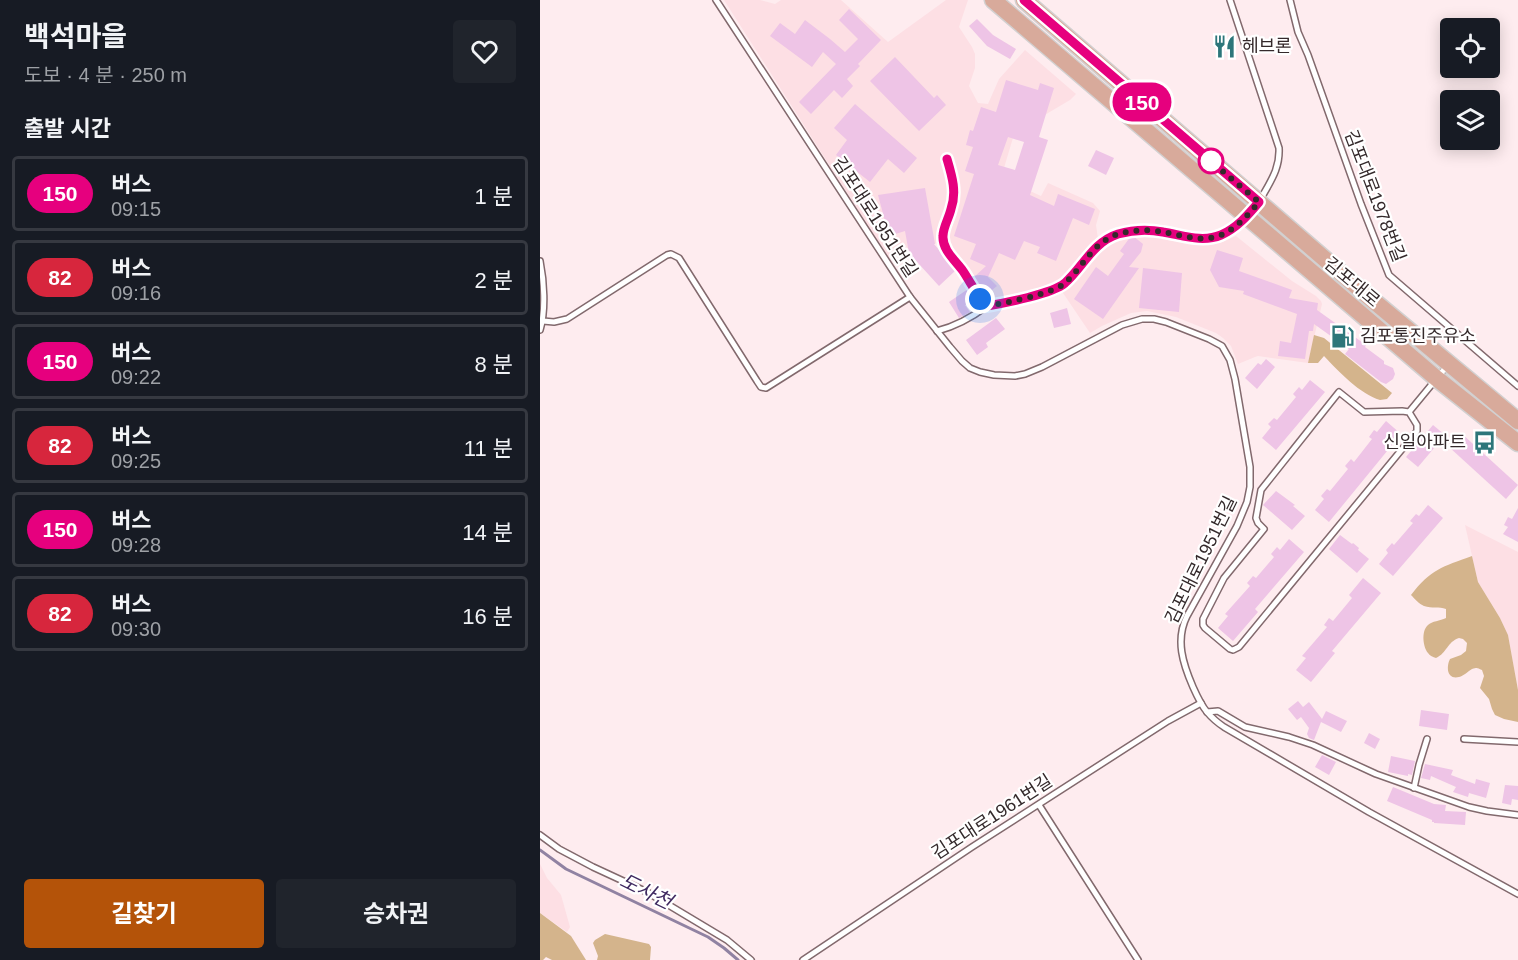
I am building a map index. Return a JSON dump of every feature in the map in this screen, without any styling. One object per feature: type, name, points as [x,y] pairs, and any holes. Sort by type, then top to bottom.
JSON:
[{"type":"main road","name":"김포대로","points":[[993,0],[1436,378],[1518,443]]},
{"type":"main road","name":"김포대로","points":[[1024,0],[1448,364],[1518,421]]},
{"type":"lane","name":"김포대로1951번길","points":[[716,0],[910,297],[937,332],[970,368],[1005,376],[1025,374],[1115,328],[1142,319],[1166,322],[1222,346],[1230,360],[1236,379],[1250,467],[1250,487],[1247,502],[1237,526],[1182,628],[1180,645],[1183,663],[1201,703],[1207,712],[1224,727],[1369,812],[1518,894]]},
{"type":"lane","points":[[937,332],[960,324],[987,306],[1059,287],[1074,274],[1098,245],[1120,233],[1151,231],[1194,238],[1211,238],[1231,229],[1246,217],[1259,202],[1280,161],[1279,148],[1230,0]]},
{"type":"lane","name":"김포대로1978번길","points":[[1290,0],[1298,32],[1389,275],[1518,386]]},
{"type":"lane","points":[[947,159],[954,191],[943,242],[976,294],[987,306]]},
{"type":"lane","points":[[543,321],[554,322],[567,319],[667,255],[676,255],[761,387],[766,388],[910,297]]},
{"type":"lane","points":[[540,261],[543,278],[541,308],[543,321],[540,330]]},
{"type":"lane","points":[[1409,412],[1448,364]]},
{"type":"lane","points":[[1339,392],[1364,412],[1409,412],[1417,425],[1417,431],[1237,650],[1230,649],[1205,628],[1203,619],[1224,578],[1264,529],[1256,518],[1261,490],[1339,392]]},
{"type":"lane","name":"김포대로1961번길","points":[[803,960],[972,847],[1168,721],[1201,703]]},
{"type":"lane","points":[[1207,712],[1218,711],[1245,727],[1313,745],[1376,774],[1469,807],[1518,815]]},
{"type":"lane","points":[[1414,788],[1427,739]]},
{"type":"lane","points":[[1464,739],[1518,742]]},
{"type":"lane","points":[[1039,805],[1138,960]]},
{"type":"lane","points":[[540,836],[593,867],[647,892],[727,940],[751,960]]},
{"type":"shaded area","points":[[724,0],[760,0],[775,4],[781,0],[841,0],[888,42],[946,0],[968,0],[959,27],[975,54],[975,68],[969,86],[978,103],[988,104],[999,79],[1025,50],[1076,94],[1043,116],[1021,111],[1001,178],[1041,196],[1048,183],[1093,203],[1100,211],[1096,225],[1098,239],[1065,278],[1056,284],[1007,299],[991,301],[985,299],[946,241],[946,232],[958,195],[956,175],[949,156],[943,159],[950,197],[948,210],[940,229],[939,243],[907,248],[888,257]]},
{"type":"shaded area","points":[[1132,234],[1151,235],[1198,245],[1220,243],[1236,236],[1321,301],[1308,363],[1258,356],[1238,364],[1231,346],[1216,333],[1176,317],[1147,311],[1131,313],[1090,333],[1061,290],[1074,280],[1103,246],[1115,239]]},
{"type":"shaded area","points":[[1314,335],[1324,338],[1392,393],[1387,399],[1380,400],[1372,397],[1350,382],[1324,356],[1318,363],[1308,363]]},
{"type":"shaded area","points":[[1465,525],[1518,552],[1518,690],[1508,635],[1478,582]]},
{"type":"shaded area","points":[[1472,556],[1478,582],[1508,635],[1518,690],[1518,722],[1495,715],[1489,699],[1480,688],[1484,676],[1482,670],[1474,668],[1459,677],[1450,675],[1448,666],[1450,659],[1466,651],[1467,643],[1463,639],[1455,640],[1436,658],[1429,654],[1425,647],[1426,628],[1446,618],[1446,609],[1424,606],[1411,595],[1431,574]]},
{"type":"shaded area","points":[[540,864],[547,878],[561,895],[570,927],[567,932],[540,913]]},
{"type":"shaded area","points":[[540,913],[571,936],[586,960],[552,960],[546,957],[540,960]]},
{"type":"shaded area","points":[[605,934],[649,944],[651,947],[650,960],[597,960],[598,956],[593,943]]},
{"type":"building","points":[[849,9],[881,40],[847,79],[853,86],[842,98],[834,90],[811,114],[799,102],[836,64],[823,52],[812,67],[770,36],[780,23],[795,34],[805,20],[845,52],[858,39],[839,20]]},
{"type":"building","points":[[977,19],[993,35],[1016,49],[1010,59],[987,46],[969,26]]},
{"type":"building","points":[[895,57],[934,98],[937,95],[946,105],[919,131],[870,81]]},
{"type":"building","points":[[1006,80],[1038,90],[1040,83],[1054,88],[1039,137],[1048,140],[1030,195],[1054,206],[1058,194],[1095,209],[1089,225],[1073,218],[1056,261],[1037,253],[1040,247],[1024,241],[1015,260],[999,253],[988,277],[997,286],[987,294],[986,292],[983,294],[973,278],[986,266],[970,259],[976,244],[954,236],[974,174],[965,171],[973,147],[966,145],[970,130],[973,131],[981,107],[996,112]],"holes":[[[1008,137],[1024,142],[1015,170],[998,165]]]},
{"type":"building","points":[[855,104],[917,158],[904,173],[888,159],[870,182],[836,155],[847,140],[834,128]]},
{"type":"building","points":[[1096,150],[1114,158],[1106,175],[1088,166]]},
{"type":"building","points":[[925,188],[934,244],[956,270],[939,286],[909,253],[905,231],[889,236],[878,195]]},
{"type":"building","points":[[1131,236],[1143,244],[1141,252],[1129,267],[1139,268],[1103,319],[1074,299],[1096,267],[1108,276],[1124,254],[1120,251]]},
{"type":"building","points":[[1217,250],[1243,258],[1239,271],[1292,290],[1289,298],[1318,303],[1317,310],[1366,345],[1365,347],[1384,361],[1384,364],[1393,368],[1395,374],[1393,379],[1386,384],[1381,382],[1345,354],[1349,349],[1314,324],[1313,331],[1309,331],[1305,359],[1278,356],[1280,341],[1291,343],[1297,314],[1243,294],[1244,291],[1219,287],[1210,270]]},
{"type":"building","points":[[1143,268],[1182,273],[1179,312],[1139,308]]},
{"type":"building","points":[[968,289],[975,299],[965,305],[970,312],[959,318],[949,302]]},
{"type":"building","points":[[1067,308],[1071,324],[1054,328],[1050,313]]},
{"type":"building","points":[[996,318],[1005,329],[986,343],[988,347],[977,355],[966,340]]},
{"type":"building","points":[[1266,359],[1275,367],[1257,389],[1245,378],[1258,363],[1261,365]]},
{"type":"building","points":[[1310,380],[1325,392],[1276,450],[1262,438],[1271,427],[1268,424],[1274,418],[1277,420],[1296,397],[1293,394],[1299,387],[1302,390]]},
{"type":"building","points":[[1386,421],[1401,434],[1329,522],[1315,510],[1324,499],[1321,496],[1327,489],[1330,491],[1348,469],[1345,466],[1351,459],[1354,462],[1372,439],[1369,437],[1374,430],[1377,432]]},
{"type":"building","points":[[1433,425],[1445,435],[1418,467],[1406,457]]},
{"type":"building","points":[[1461,433],[1518,485],[1506,499],[1449,447]]},
{"type":"building","points":[[1276,491],[1295,505],[1293,506],[1305,516],[1292,530],[1263,505]]},
{"type":"building","points":[[1428,505],[1443,518],[1393,576],[1379,564],[1388,553],[1386,550],[1392,543],[1394,545],[1413,523],[1410,521],[1416,514],[1419,516]]},
{"type":"building","points":[[1518,508],[1518,542],[1503,534],[1508,527],[1504,525],[1508,517],[1512,519]]},
{"type":"building","points":[[1340,535],[1353,543],[1369,559],[1357,573],[1329,549]]},
{"type":"building","points":[[1289,539],[1304,552],[1255,609],[1258,612],[1233,641],[1218,628],[1228,616],[1225,614],[1250,586],[1247,583],[1253,576],[1256,578],[1274,557],[1271,554],[1277,547],[1280,550]]},
{"type":"building","points":[[1363,578],[1381,593],[1332,651],[1335,653],[1311,682],[1296,670],[1306,658],[1302,656],[1327,627],[1324,625],[1329,618],[1333,621],[1352,598],[1349,595]]},
{"type":"building","points":[[1298,701],[1303,707],[1309,702],[1322,719],[1326,711],[1347,721],[1341,732],[1321,722],[1314,740],[1309,738],[1307,734],[1309,728],[1301,717],[1297,720],[1288,709]]},
{"type":"building","points":[[1421,710],[1449,714],[1447,730],[1419,726]]},
{"type":"building","points":[[1369,733],[1380,739],[1375,749],[1364,743]]},
{"type":"building","points":[[1322,755],[1336,762],[1329,775],[1315,767]]},
{"type":"building","points":[[1391,756],[1415,761],[1412,775],[1388,772]]},
{"type":"building","points":[[1425,764],[1453,770],[1451,775],[1475,784],[1476,779],[1490,783],[1486,798],[1469,793],[1468,797],[1453,792],[1456,787],[1431,776],[1430,780],[1421,778]]},
{"type":"building","points":[[1505,785],[1518,786],[1518,800],[1512,799],[1511,805],[1502,803]]},
{"type":"building","points":[[1393,787],[1434,804],[1446,805],[1445,811],[1466,812],[1465,825],[1434,823],[1432,820],[1387,801]]},
{"type":"waterway","name":"도사천","points":[[540,850],[566,869],[708,937],[738,960]]},
{"type":"bus line","name":"150","points":[[947,159],[953,181],[954,200],[944,231],[943,242],[976,294],[987,306],[1059,287],[1074,274],[1098,245],[1111,236],[1141,230],[1194,238],[1211,238],[1231,229],[1259,202],[1024,0]]},
{"type":"place","name":"헤브론","points":[[1224,46]]},
{"type":"place","name":"김포통진주유소","points":[[1342,336]]},
{"type":"place","name":"신일아파트","points":[[1484,442]]},
{"type":"route","points":[[980,299],[987,306],[1059,287],[1074,274],[1098,245],[1120,233],[1141,230],[1203,239],[1220,235],[1231,229],[1259,202],[1207,158],[1211,161]]}]
